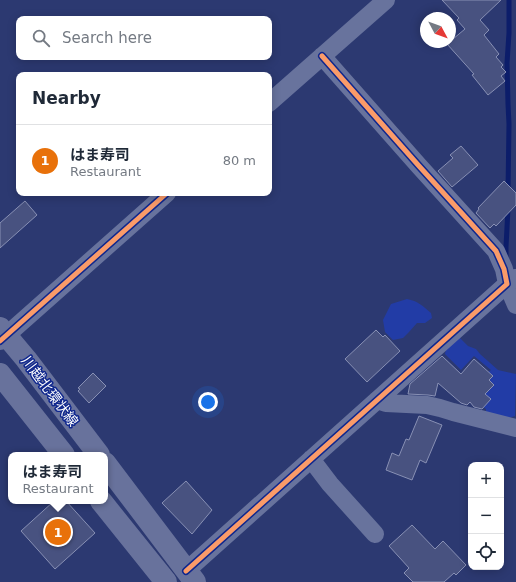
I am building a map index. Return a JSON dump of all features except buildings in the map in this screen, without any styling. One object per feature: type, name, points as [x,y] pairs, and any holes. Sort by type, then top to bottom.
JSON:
[{"type":"main road","name":"川越北環状線","points":[[2,335],[26,360],[97,452]]},
{"type":"main road","name":"川越北環状線","points":[[0,374],[62,452]]},
{"type":"main road","points":[[108,467],[190,576]]},
{"type":"main road","points":[[103,504],[166,582]]},
{"type":"street","points":[[272,99],[386,0]]},
{"type":"street","points":[[322,56],[496,251],[504,269],[512,281],[516,305]]},
{"type":"street","points":[[2,335],[164,196]]},
{"type":"street","points":[[190,576],[311,459],[512,281]]},
{"type":"street","points":[[377,400],[386,403],[426,405],[516,428]]},
{"type":"street","points":[[311,459],[330,484],[375,534]]},
{"type":"shaded area","points":[[407,299],[417,302],[423,306],[431,313],[432,318],[425,323],[417,323],[403,338],[393,340],[385,332],[383,320],[391,304]]},
{"type":"shaded area","points":[[459,337],[468,346],[476,349],[498,370],[516,374],[515,416],[502,420],[486,412],[486,409],[480,404],[480,378],[491,370],[474,356],[461,370],[445,354],[446,349]]},
{"type":"waterway","points":[[508,192],[509,124],[507,63],[509,0]]},
{"type":"waterway","points":[[506,258],[508,208]]},
{"type":"cycle path","points":[[186,571],[507,284],[504,269],[496,251],[322,56]]},
{"type":"cycle path","points":[[0,341],[164,196]]},
{"type":"place","name":"はま寿司","points":[[58,532]]}]
